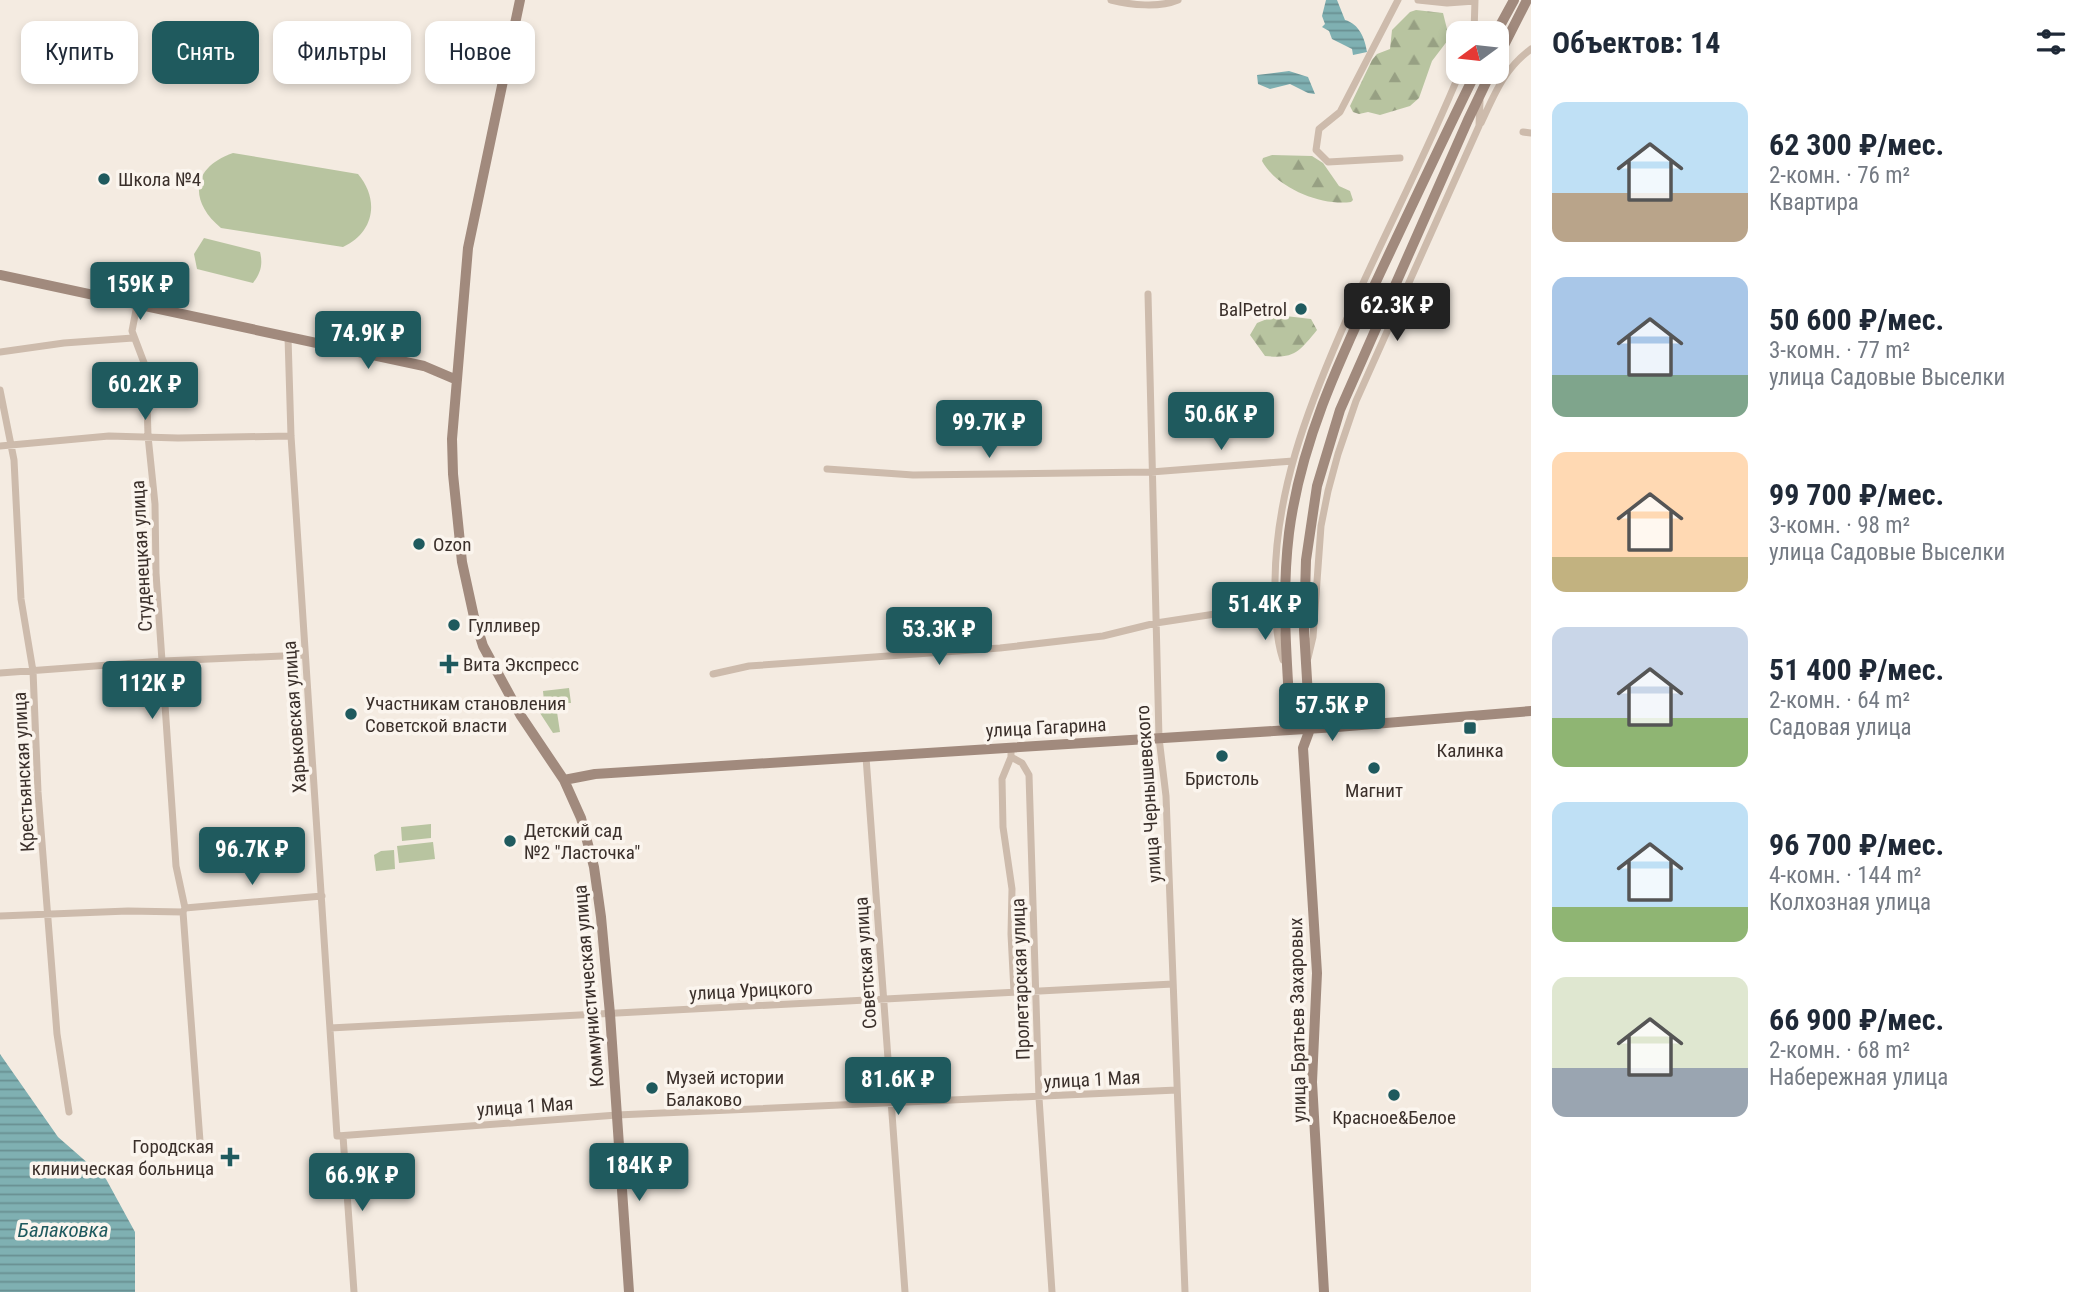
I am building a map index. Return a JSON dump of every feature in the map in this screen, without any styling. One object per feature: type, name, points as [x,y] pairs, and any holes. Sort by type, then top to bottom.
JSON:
[{"type":"main road","name":"Коммунистическая улица","points":[[520,0],[468,248],[452,439],[453,474],[462,562],[483,646],[521,716],[564,780],[581,818],[594,867],[610,1014],[629,1292]]},
{"type":"main road","points":[[1503,21],[1514,0]]},
{"type":"main road","points":[[1509,35],[1527,0]]},
{"type":"main road","points":[[1303,748],[1291,730],[1286,574],[1293,511],[1307,449],[1319,413],[1362,313],[1470,84]]},
{"type":"main road","points":[[1310,729],[1305,669],[1306,560],[1317,486],[1326,451],[1340,410],[1485,84]]},
{"type":"main road","points":[[0,275],[424,366],[457,380]]},
{"type":"main road","name":"улица Гагарина","points":[[564,780],[595,774],[866,757],[1011,752],[1159,738],[1531,711]]},
{"type":"main road","name":"улица Братьев Захаровых","points":[[1310,729],[1303,748],[1317,973],[1312,1082],[1324,1292]]},
{"type":"street","points":[[1111,0],[1125,4],[1168,4],[1178,0]]},
{"type":"street","points":[[1398,0],[1340,112],[1319,129],[1316,150],[1328,162],[1400,158]]},
{"type":"street","points":[[1418,0],[1447,3],[1475,1],[1474,21]]},
{"type":"street","points":[[1305,669],[1313,637],[1321,526],[1338,454],[1356,401],[1505,73],[1531,49]]},
{"type":"street","points":[[1287,670],[1278,636],[1275,564],[1280,519],[1301,429],[1332,352],[1455,84]]},
{"type":"street","points":[[1447,106],[1465,93]]},
{"type":"street","points":[[1479,126],[1480,95]]},
{"type":"street","name":"улица Чернышевского","points":[[1148,295],[1159,738],[1166,796],[1185,1292]]},
{"type":"street","name":"Студенецкая улица","points":[[136,306],[132,323],[133,338],[146,368],[148,436],[155,504],[156,573],[176,866],[184,910],[200,1140]]},
{"type":"street","name":"Харьковская улица","points":[[288,337],[291,436],[330,1028],[354,1292]]},
{"type":"street","points":[[0,352],[64,343],[133,338]]},
{"type":"street","name":"Крестьянская улица","points":[[0,390],[13,460],[21,599],[33,671],[38,792],[57,1034],[69,1112]]},
{"type":"street","points":[[0,446],[109,436],[291,436]]},
{"type":"street","points":[[827,468],[913,475],[1151,471],[1293,461]]},
{"type":"street","points":[[713,674],[748,666],[1000,648],[1103,636],[1156,623],[1248,609],[1275,608]]},
{"type":"street","points":[[0,673],[163,661],[305,656]]},
{"type":"street","name":"Пролетарская улица","points":[[1014,992],[1012,888],[1003,827],[1002,779],[1011,752],[1029,775],[1039,1098],[1052,1292]]},
{"type":"street","name":"Советская улица","points":[[866,757],[905,1292]]},
{"type":"street","points":[[0,916],[184,910],[322,896]]},
{"type":"street","name":"улица Урицкого","points":[[330,1028],[1173,984]]},
{"type":"street","name":"улица 1 Мая","points":[[340,1136],[617,1115],[1178,1090]]},
{"type":"green space","points":[[1416,10],[1443,13],[1446,25],[1446,43],[1432,61],[1419,98],[1410,106],[1380,115],[1353,112],[1350,106],[1372,60],[1377,54],[1390,49],[1392,30],[1410,12]]},
{"type":"green space","points":[[233,153],[358,174],[365,184],[371,205],[367,225],[362,233],[343,247],[221,228],[203,207],[199,186],[209,167]]},
{"type":"green space","points":[[1272,155],[1312,156],[1323,163],[1339,186],[1350,191],[1353,200],[1327,201],[1289,187],[1269,171],[1262,161]]},
{"type":"green space","points":[[204,238],[260,252],[261,268],[253,283],[197,269],[194,254]]},
{"type":"green space","points":[[1277,315],[1311,319],[1317,330],[1305,344],[1289,355],[1265,356],[1250,335],[1257,323]]},
{"type":"green space","points":[[569,688],[571,703],[557,699],[552,705],[537,706],[536,703],[544,701],[543,691]]},
{"type":"green space","points":[[552,708],[557,712],[560,732],[553,733],[538,710]]},
{"type":"green space","points":[[431,824],[431,838],[402,841],[401,827]]},
{"type":"green space","points":[[433,842],[435,859],[399,863],[397,846]]},
{"type":"green space","points":[[394,850],[395,869],[376,871],[374,855],[381,851]]},
{"type":"water","points":[[1326,0],[1337,0],[1345,20],[1360,32],[1367,52],[1353,55],[1352,49],[1332,39],[1329,31],[1322,27],[1325,24],[1322,16]]},
{"type":"water","points":[[1289,71],[1308,77],[1315,94],[1290,84],[1270,89],[1258,84],[1257,75]]},
{"type":"water","name":"Балаковка","points":[[0,1054],[58,1137],[106,1179],[135,1232],[135,1292],[0,1292]]},
{"type":"place","name":"Школа №4","points":[[104,179]]},
{"type":"place","name":"BalPetrol","points":[[1301,309]]},
{"type":"place","name":"Ozon","points":[[419,544]]},
{"type":"place","name":"Гулливер","points":[[454,625]]},
{"type":"place","name":"Вита Экспресс","points":[[449,664]]},
{"type":"place","name":"Участникам становления Советской власти","points":[[351,714]]},
{"type":"place","name":"Калинка","points":[[1470,728]]},
{"type":"place","name":"Бристоль","points":[[1222,756]]},
{"type":"place","name":"Магнит","points":[[1374,768]]},
{"type":"place","name":"Детский сад №2 \"Ласточка\"","points":[[510,841]]},
{"type":"place","name":"Музей истории Балаково","points":[[652,1088]]},
{"type":"place","name":"Красное&Белое","points":[[1394,1095]]},
{"type":"place","name":"Городская клиническая больница","points":[[230,1157]]}]
